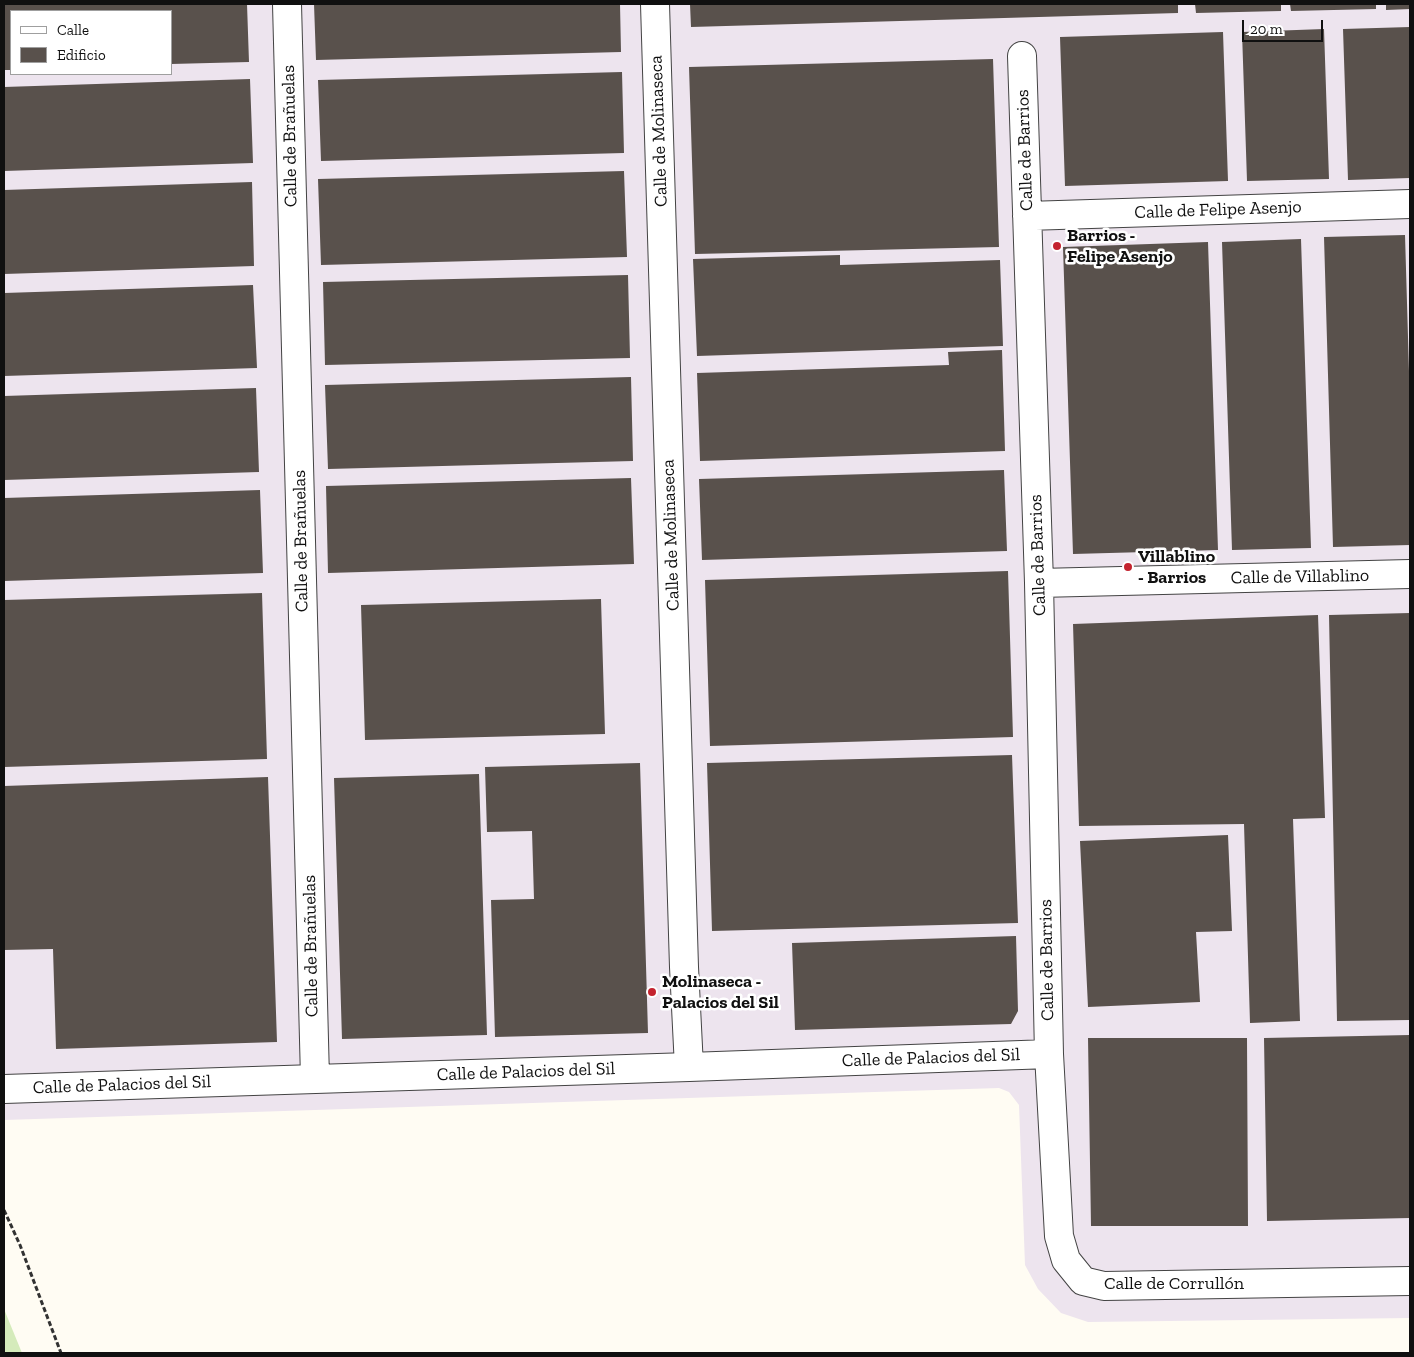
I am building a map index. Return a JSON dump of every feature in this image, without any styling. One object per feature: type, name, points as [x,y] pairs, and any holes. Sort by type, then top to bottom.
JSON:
[{"type":"street","name":"Calle de Brañuelas","points":[[287,4],[315,1078]]},
{"type":"street","name":"Calle de Molinaseca","points":[[655,4],[688,1067]]},
{"type":"street","name":"Calle de Barrios","points":[[1022,56],[1039,583],[1049,1054]]},
{"type":"street","name":"Calle de Felipe Asenjo","points":[[1026,216],[1410,204]]},
{"type":"street","name":"Calle de Villablino","points":[[1039,583],[1410,574]]},
{"type":"street","name":"Calle de Palacios del Sil","points":[[4,1088],[1049,1054]]},
{"type":"street","name":"Calle de Corrullón","points":[[1049,1054],[1059,1236],[1066,1260],[1084,1281],[1104,1286],[1410,1281]]},
{"type":"path","points":[[4,1210],[20,1244],[61,1353]]},
{"type":"shaded area","points":[[4,4],[1410,4],[1410,1318],[1088,1322],[1061,1313],[1038,1289],[1025,1265],[1019,1105],[1009,1092],[999,1088],[4,1120]]},
{"type":"green space","points":[[4,1309],[22,1353],[4,1353]]},
{"type":"building","points":[[4,4],[247,4],[249,62],[172,64],[172,10],[10,10],[10,70],[4,70]]},
{"type":"building","points":[[314,4],[620,4],[621,52],[316,60]]},
{"type":"building","points":[[690,4],[1178,4],[1178,13],[691,27]]},
{"type":"building","points":[[1195,4],[1281,4],[1281,11],[1196,13]]},
{"type":"building","points":[[1290,4],[1376,4],[1376,9],[1291,11]]},
{"type":"building","points":[[1386,4],[1410,4],[1410,9],[1386,10]]},
{"type":"building","points":[[1410,27],[1410,178],[1348,180],[1343,29]]},
{"type":"building","points":[[1324,29],[1329,179],[1247,181],[1242,32]]},
{"type":"building","points":[[1223,32],[1228,181],[1065,186],[1060,37]]},
{"type":"building","points":[[993,59],[999,247],[695,254],[689,67]]},
{"type":"building","points":[[622,72],[624,153],[321,161],[318,80]]},
{"type":"building","points":[[250,79],[253,163],[4,171],[4,87]]},
{"type":"building","points":[[624,171],[627,257],[321,265],[318,179]]},
{"type":"building","points":[[252,182],[254,266],[4,274],[4,190]]},
{"type":"building","points":[[1405,235],[1410,405],[1410,545],[1333,547],[1324,237]]},
{"type":"building","points":[[1301,239],[1311,548],[1232,550],[1222,242]]},
{"type":"building","points":[[1208,242],[1218,550],[1073,554],[1063,247]]},
{"type":"building","points":[[840,255],[840,265],[1000,260],[1003,346],[697,356],[693,259]]},
{"type":"building","points":[[628,275],[630,358],[325,365],[323,282]]},
{"type":"building","points":[[253,285],[257,368],[4,376],[4,293]]},
{"type":"building","points":[[1002,350],[1005,451],[700,461],[697,373],[949,365],[948,352]]},
{"type":"building","points":[[631,377],[633,461],[328,469],[325,385]]},
{"type":"building","points":[[256,388],[259,472],[4,480],[4,396]]},
{"type":"building","points":[[1004,470],[1007,551],[702,560],[699,479]]},
{"type":"building","points":[[631,478],[634,564],[328,573],[326,486]]},
{"type":"building","points":[[260,490],[263,573],[4,581],[4,498]]},
{"type":"building","points":[[1008,571],[1013,737],[710,746],[705,580]]},
{"type":"building","points":[[262,593],[267,759],[4,767],[4,600]]},
{"type":"building","points":[[601,599],[605,734],[365,740],[361,605]]},
{"type":"building","points":[[1410,613],[1410,1020],[1337,1021],[1329,615]]},
{"type":"building","points":[[1318,615],[1325,818],[1293,819],[1300,1021],[1250,1023],[1244,824],[1079,826],[1073,624]]},
{"type":"building","points":[[1012,755],[1018,923],[712,931],[707,763]]},
{"type":"building","points":[[640,763],[648,1033],[495,1037],[491,900],[534,899],[532,831],[487,832],[485,767]]},
{"type":"building","points":[[479,774],[487,1035],[342,1039],[334,778]]},
{"type":"building","points":[[268,777],[277,1042],[56,1049],[53,949],[4,950],[4,786]]},
{"type":"building","points":[[1228,835],[1232,931],[1196,932],[1200,1002],[1088,1007],[1080,841]]},
{"type":"building","points":[[1016,936],[1018,1011],[1011,1024],[795,1030],[792,943]]},
{"type":"building","points":[[1410,1035],[1410,1218],[1267,1221],[1264,1038]]},
{"type":"building","points":[[1088,1038],[1247,1038],[1248,1226],[1091,1226]]},
{"type":"place","name":"Barrios - Felipe Asenjo","points":[[1057,246]]},
{"type":"place","name":"Villablino - Barrios","points":[[1128,567]]},
{"type":"place","name":"Molinaseca - Palacios del Sil","points":[[652,992]]}]
